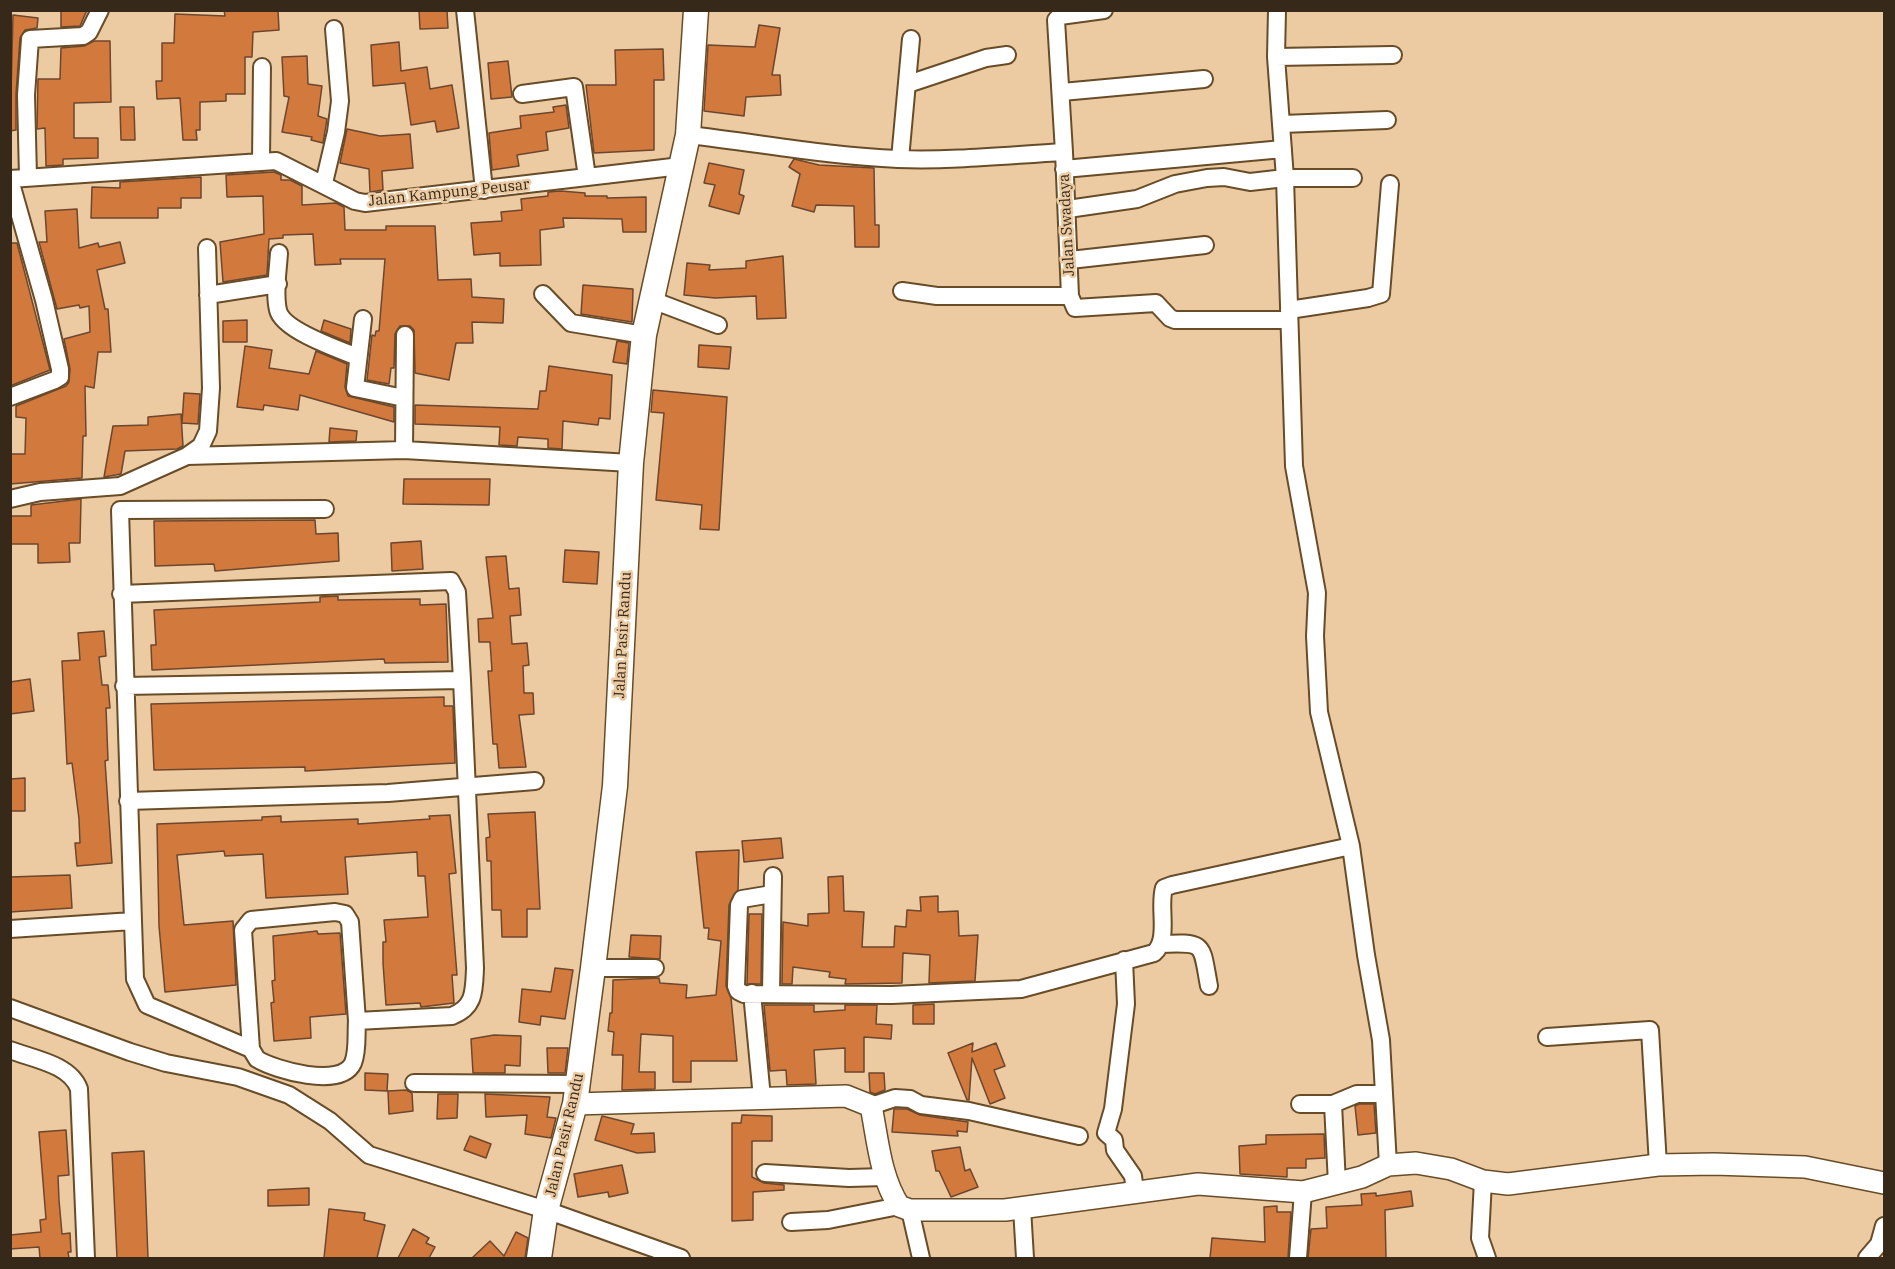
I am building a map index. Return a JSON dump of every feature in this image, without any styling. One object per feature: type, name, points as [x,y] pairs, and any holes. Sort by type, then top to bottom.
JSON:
[{"type":"main road","name":"Jalan Pasir Randu","points":[[539,1258],[546,1210],[577,1094],[593,968],[615,786],[631,463],[644,336],[688,135],[696,10]]},
{"type":"street","points":[[28,177],[26,95],[30,39],[83,36],[89,32],[100,10]]},
{"type":"street","points":[[465,10],[484,190]]},
{"type":"street","points":[[1064,152],[1056,20],[1060,16],[1104,10]]},
{"type":"street","points":[[1276,10],[1276,57],[1285,178],[1294,466],[1317,593],[1315,636],[1319,712],[1351,846],[1366,955],[1381,1040],[1388,1165]]},
{"type":"street","points":[[324,183],[336,132],[340,101],[334,29]]},
{"type":"street","points":[[900,159],[911,39]]},
{"type":"street","points":[[908,84],[986,58],[1007,55]]},
{"type":"street","points":[[1276,57],[1393,56]]},
{"type":"street","points":[[261,161],[262,67]]},
{"type":"street","points":[[1062,92],[1204,79]]},
{"type":"street","points":[[522,94],[573,87],[587,177]]},
{"type":"street","points":[[1282,124],[1387,120]]},
{"type":"street","name":"Jalan Swadaya","points":[[688,135],[766,144],[817,154],[900,159],[1064,152],[1071,303],[1081,310],[1156,303],[1170,318],[1175,320],[1289,315]]},
{"type":"street","points":[[1064,169],[1282,149]]},
{"type":"street","name":"Jalan Kampung Peusar","points":[[10,180],[276,161],[290,165],[355,201],[365,203],[681,166]]},
{"type":"street","points":[[1068,209],[1137,199],[1174,184],[1207,178],[1224,177],[1250,182],[1285,178],[1353,178]]},
{"type":"street","points":[[10,180],[44,300],[60,377],[10,398]]},
{"type":"street","points":[[1289,315],[1381,294],[1390,184]]},
{"type":"street","points":[[1070,260],[1205,245]]},
{"type":"street","points":[[10,499],[40,492],[120,486],[187,456],[201,446],[208,431],[211,388],[207,248]]},
{"type":"street","points":[[279,253],[278,311],[283,320],[319,342],[358,357]]},
{"type":"street","points":[[208,295],[278,284]]},
{"type":"street","points":[[902,291],[937,296],[1070,296]]},
{"type":"street","points":[[543,294],[571,323],[644,336]]},
{"type":"street","points":[[652,300],[718,325]]},
{"type":"street","points":[[363,319],[355,388],[404,399]]},
{"type":"street","points":[[404,450],[405,336]]},
{"type":"street","points":[[187,456],[404,450],[631,463]]},
{"type":"street","points":[[251,1049],[243,930],[251,920],[335,912],[345,914],[350,922],[357,1021],[352,1065],[344,1074],[314,1077],[263,1063],[251,1049],[147,1005],[135,979],[120,510],[325,509]]},
{"type":"street","points":[[121,594],[451,581],[457,592],[468,788],[476,968],[471,1004],[463,1012],[452,1016],[357,1021]]},
{"type":"street","points":[[124,686],[462,680]]},
{"type":"street","points":[[128,801],[468,788],[535,781]]},
{"type":"street","points":[[772,894],[742,899],[739,905],[736,986],[738,991],[902,995],[1021,989],[1154,953],[1161,944],[1161,897],[1164,888],[1351,846]]},
{"type":"street","points":[[771,993],[772,876]]},
{"type":"street","points":[[10,929],[133,921]]},
{"type":"street","points":[[1161,944],[1194,942],[1198,945],[1203,953],[1209,986]]},
{"type":"street","points":[[1124,960],[1126,1004],[1113,1109],[1106,1133],[1114,1140],[1115,1150],[1133,1176],[1135,1192]]},
{"type":"street","points":[[593,968],[655,968]]},
{"type":"street","points":[[752,993],[762,1098]]},
{"type":"street","points":[[10,1008],[130,1052],[166,1063],[238,1077],[289,1095],[327,1119],[369,1155],[546,1210],[681,1258]]},
{"type":"street","points":[[1547,1037],[1650,1030],[1658,1165]]},
{"type":"street","points":[[10,1050],[67,1071],[76,1080],[86,1258]]},
{"type":"street","points":[[414,1083],[577,1094],[762,1098],[846,1096],[871,1106],[895,1098],[910,1099],[921,1105],[969,1111],[1079,1136]]},
{"type":"street","points":[[1300,1104],[1333,1104],[1357,1094],[1384,1094]]},
{"type":"street","points":[[1333,1104],[1337,1184]]},
{"type":"street","points":[[871,1106],[884,1177],[904,1208],[921,1258]]},
{"type":"street","points":[[791,1222],[828,1220],[904,1208],[964,1211],[1022,1208],[1198,1184],[1303,1192],[1337,1184],[1388,1165],[1431,1164],[1483,1181],[1508,1184],[1540,1182],[1658,1165],[1797,1166],[1884,1183]]},
{"type":"street","points":[[765,1173],[849,1179],[884,1177]]},
{"type":"street","points":[[1483,1181],[1480,1238],[1487,1258]]},
{"type":"street","points":[[1298,1258],[1303,1192]]},
{"type":"street","points":[[1022,1208],[1025,1258]]},
{"type":"street","points":[[1867,1258],[1879,1244],[1884,1226]]},
{"type":"building","points":[[61,10],[87,10],[80,26],[61,27]]},
{"type":"building","points":[[224,10],[278,10],[279,30],[253,32],[252,57],[245,57],[245,94],[226,94],[226,101],[200,102],[200,130],[196,130],[197,140],[183,140],[180,98],[157,99],[156,81],[162,81],[162,43],[174,43],[175,14],[225,16]]},
{"type":"building","points":[[419,10],[447,10],[448,28],[420,29]]},
{"type":"building","points":[[13,15],[38,18],[37,28],[25,30],[20,38],[16,130],[10,131]]},
{"type":"building","points":[[759,25],[780,28],[772,75],[780,75],[781,95],[746,97],[744,116],[704,111],[708,45],[755,47]]},
{"type":"building","points":[[94,41],[110,41],[111,102],[74,103],[74,138],[98,138],[98,158],[63,159],[63,165],[46,166],[45,128],[37,129],[38,79],[60,79],[61,48],[84,46]]},
{"type":"building","points":[[399,42],[401,71],[427,67],[430,89],[452,85],[459,128],[437,132],[435,121],[411,125],[405,83],[373,86],[371,45]]},
{"type":"building","points":[[663,49],[664,80],[654,80],[654,150],[594,153],[586,85],[616,85],[615,50]]},
{"type":"building","points":[[307,56],[308,84],[322,86],[318,116],[327,119],[323,143],[311,140],[312,137],[282,132],[289,97],[284,96],[282,57]]},
{"type":"building","points":[[508,61],[512,97],[491,99],[488,63]]},
{"type":"building","points":[[566,105],[569,128],[546,132],[548,150],[517,155],[519,166],[492,170],[489,133],[521,128],[520,116],[554,112],[553,107]]},
{"type":"building","points":[[120,107],[134,107],[135,140],[121,140]]},
{"type":"building","points":[[347,129],[380,136],[410,134],[413,168],[382,171],[383,190],[370,192],[369,169],[340,163]]},
{"type":"building","points":[[794,159],[819,165],[874,168],[875,225],[879,225],[879,247],[855,247],[854,206],[816,205],[814,212],[792,206],[800,174],[789,167]]},
{"type":"building","points":[[709,163],[744,170],[739,194],[744,196],[739,214],[709,206],[715,185],[704,183]]},
{"type":"building","points":[[274,172],[281,175],[281,180],[290,180],[302,186],[302,205],[336,203],[344,207],[345,230],[386,230],[386,226],[435,226],[438,280],[471,279],[472,297],[504,299],[503,323],[472,322],[473,343],[456,343],[449,380],[415,373],[414,330],[410,326],[400,326],[395,334],[394,368],[391,368],[389,384],[367,380],[372,335],[375,336],[376,331],[379,331],[385,259],[340,259],[341,264],[315,265],[313,234],[283,235],[283,238],[269,239],[267,275],[223,282],[220,242],[264,234],[263,196],[227,197],[226,175]]},
{"type":"building","points":[[201,177],[201,198],[181,198],[181,208],[158,208],[158,218],[91,218],[92,187],[120,188],[120,182]]},
{"type":"building","points":[[548,192],[585,193],[585,196],[607,196],[607,198],[646,197],[646,232],[623,232],[622,219],[563,218],[564,227],[540,230],[541,265],[500,266],[500,253],[474,255],[471,223],[502,221],[501,212],[522,210],[521,199],[548,196]]},
{"type":"building","points":[[77,209],[79,248],[98,243],[99,247],[120,242],[125,263],[97,270],[105,309],[108,309],[111,352],[98,352],[94,388],[85,386],[86,436],[83,436],[82,478],[10,484],[10,454],[25,454],[26,418],[16,417],[16,406],[66,386],[69,382],[70,369],[64,339],[90,332],[89,306],[80,308],[79,305],[57,309],[39,242],[47,242],[45,211]]},
{"type":"building","points":[[10,243],[17,243],[50,370],[10,386]]},
{"type":"building","points":[[783,256],[786,318],[757,319],[756,296],[715,298],[684,295],[687,263],[710,265],[709,270],[746,268],[746,261]]},
{"type":"building","points":[[583,285],[633,289],[632,322],[581,314]]},
{"type":"building","points":[[247,320],[247,342],[223,342],[223,321]]},
{"type":"building","points":[[324,320],[351,329],[350,343],[321,331]]},
{"type":"building","points":[[617,341],[629,343],[627,364],[613,362]]},
{"type":"building","points":[[699,345],[731,347],[729,369],[698,367]]},
{"type":"building","points":[[245,346],[272,350],[269,368],[309,374],[316,351],[347,364],[345,387],[348,396],[394,407],[394,422],[300,395],[298,410],[264,405],[263,410],[237,407]]},
{"type":"building","points":[[549,366],[612,375],[610,419],[599,418],[598,425],[563,421],[562,449],[548,448],[548,439],[518,437],[517,446],[499,445],[500,427],[415,424],[415,405],[538,409],[540,391],[546,391]]},
{"type":"building","points":[[653,390],[727,397],[719,530],[700,529],[702,505],[656,500],[664,413],[651,412]]},
{"type":"building","points":[[184,393],[200,394],[198,424],[182,423]]},
{"type":"building","points":[[181,414],[183,446],[177,449],[125,451],[121,474],[104,477],[113,426],[148,425],[148,417]]},
{"type":"building","points":[[330,428],[357,431],[356,441],[329,442]]},
{"type":"building","points":[[404,479],[490,479],[489,505],[403,504]]},
{"type":"building","points":[[81,499],[80,543],[69,543],[70,562],[38,563],[38,544],[10,544],[10,516],[31,516],[31,505]]},
{"type":"building","points":[[315,520],[316,534],[338,533],[339,561],[215,571],[214,564],[155,566],[154,521]]},
{"type":"building","points":[[421,541],[423,569],[392,571],[391,543]]},
{"type":"building","points":[[565,550],[599,552],[597,584],[563,582]]},
{"type":"building","points":[[506,556],[509,589],[519,588],[521,615],[510,616],[512,644],[527,643],[529,665],[523,666],[524,693],[533,693],[534,714],[519,715],[526,767],[499,768],[497,744],[493,744],[488,671],[492,671],[490,642],[479,642],[478,619],[493,618],[486,557]]},
{"type":"building","points":[[338,596],[338,600],[420,599],[420,605],[446,604],[448,662],[385,663],[384,659],[152,670],[151,645],[156,645],[154,610],[320,602],[320,597]]},
{"type":"building","points":[[104,631],[106,656],[99,657],[102,685],[108,685],[110,708],[106,708],[108,760],[105,761],[112,863],[77,866],[75,843],[80,843],[79,819],[72,763],[67,764],[62,661],[80,660],[78,633]]},
{"type":"building","points":[[30,679],[34,711],[10,714],[10,682]]},
{"type":"building","points":[[444,697],[444,706],[453,706],[455,763],[305,771],[305,767],[154,770],[151,704]]},
{"type":"building","points":[[25,778],[25,811],[10,811],[10,779]]},
{"type":"building","points":[[535,812],[540,909],[527,909],[527,937],[502,937],[501,910],[492,910],[491,861],[487,861],[486,838],[490,837],[488,814]]},
{"type":"building","points":[[450,815],[456,873],[449,874],[457,975],[452,975],[454,1003],[421,1007],[420,1003],[386,1005],[383,963],[383,942],[386,942],[384,920],[428,917],[425,876],[418,876],[417,852],[345,857],[348,894],[266,898],[263,854],[225,856],[224,851],[177,855],[184,925],[233,921],[236,985],[165,992],[159,926],[157,824],[262,820],[262,817],[281,816],[281,822],[358,819],[358,824],[430,819],[429,816]]},
{"type":"building","points":[[781,838],[783,858],[744,862],[742,841]]},
{"type":"building","points":[[739,850],[738,890],[729,905],[726,986],[731,998],[737,1061],[691,1061],[691,1082],[673,1082],[673,1036],[641,1034],[639,1072],[655,1072],[655,1089],[622,1090],[623,1055],[612,1055],[614,1032],[608,1031],[610,1013],[612,1013],[613,980],[659,978],[660,983],[687,985],[686,998],[716,995],[721,941],[708,939],[709,928],[704,928],[696,852]]},
{"type":"building","points":[[70,875],[72,908],[10,912],[10,877]]},
{"type":"building","points":[[843,876],[844,911],[864,912],[862,947],[894,947],[895,926],[906,927],[907,910],[921,911],[920,897],[938,896],[938,912],[958,911],[959,936],[978,935],[975,981],[929,983],[930,955],[903,953],[902,983],[845,984],[846,979],[829,977],[830,972],[793,967],[792,984],[782,984],[783,922],[808,926],[808,914],[829,913],[828,877]]},
{"type":"building","points":[[749,914],[762,914],[761,984],[747,984]]},
{"type":"building","points":[[317,931],[318,934],[340,933],[346,1014],[310,1017],[311,1038],[274,1041],[271,1003],[274,1002],[272,981],[275,980],[273,936]]},
{"type":"building","points":[[631,935],[661,936],[660,959],[629,957]]},
{"type":"building","points":[[555,968],[573,970],[565,1019],[541,1016],[540,1025],[519,1022],[522,989],[551,992]]},
{"type":"building","points":[[934,1004],[934,1024],[913,1024],[913,1005]]},
{"type":"building","points":[[764,1005],[814,1005],[814,1012],[845,1010],[845,1005],[877,1005],[876,1024],[892,1025],[891,1039],[864,1037],[864,1072],[845,1072],[845,1048],[814,1050],[816,1084],[787,1085],[786,1070],[770,1071]]},
{"type":"building","points":[[494,1035],[521,1036],[520,1066],[505,1065],[505,1073],[473,1073],[471,1039]]},
{"type":"building","points":[[973,1043],[972,1052],[996,1043],[1005,1066],[994,1070],[1005,1098],[990,1104],[972,1058],[969,1100],[967,1100],[948,1053]]},
{"type":"building","points":[[547,1048],[568,1048],[565,1073],[548,1073]]},
{"type":"building","points":[[365,1073],[388,1074],[387,1091],[365,1090]]},
{"type":"building","points":[[869,1073],[884,1073],[885,1090],[875,1094],[870,1092]]},
{"type":"building","points":[[406,1090],[412,1093],[413,1111],[389,1114],[388,1091]]},
{"type":"building","points":[[438,1094],[458,1094],[457,1118],[437,1119]]},
{"type":"building","points":[[485,1094],[550,1097],[547,1117],[556,1118],[551,1138],[525,1134],[527,1115],[486,1117]]},
{"type":"building","points":[[1374,1104],[1376,1133],[1358,1135],[1355,1106]]},
{"type":"building","points":[[894,1109],[907,1109],[920,1115],[968,1122],[967,1132],[957,1131],[958,1136],[892,1132]]},
{"type":"building","points":[[742,1115],[772,1116],[772,1141],[752,1141],[752,1177],[764,1183],[784,1185],[784,1190],[753,1192],[753,1220],[732,1221],[732,1123],[741,1123]]},
{"type":"building","points":[[602,1116],[634,1124],[631,1134],[654,1133],[655,1152],[637,1153],[595,1140]]},
{"type":"building","points":[[66,1130],[69,1175],[58,1176],[62,1234],[70,1233],[69,1258],[40,1258],[39,1247],[10,1249],[10,1235],[41,1232],[40,1220],[46,1219],[39,1132]]},
{"type":"building","points":[[1324,1134],[1325,1158],[1306,1159],[1306,1168],[1287,1168],[1287,1177],[1240,1174],[1239,1146],[1266,1144],[1266,1135]]},
{"type":"building","points":[[470,1136],[491,1144],[486,1158],[464,1150]]},
{"type":"building","points":[[960,1147],[965,1171],[970,1169],[978,1187],[951,1197],[939,1171],[936,1171],[932,1151]]},
{"type":"building","points":[[144,1151],[148,1258],[117,1258],[112,1153]]},
{"type":"building","points":[[622,1165],[628,1193],[609,1197],[608,1192],[578,1197],[574,1174]]},
{"type":"building","points":[[309,1188],[309,1205],[268,1206],[268,1190]]},
{"type":"building","points":[[1411,1191],[1413,1206],[1385,1210],[1386,1258],[1308,1258],[1311,1229],[1327,1228],[1326,1207],[1362,1205],[1361,1194],[1376,1193],[1376,1196]]},
{"type":"building","points":[[1277,1206],[1277,1212],[1291,1212],[1288,1258],[1210,1258],[1212,1238],[1265,1242],[1264,1207]]},
{"type":"building","points":[[329,1209],[365,1213],[364,1220],[385,1225],[377,1258],[324,1258]]},
{"type":"building","points":[[413,1229],[429,1238],[426,1243],[435,1247],[429,1258],[398,1258]]},
{"type":"building","points":[[516,1232],[528,1238],[525,1258],[472,1258],[490,1241],[504,1256]]}]
